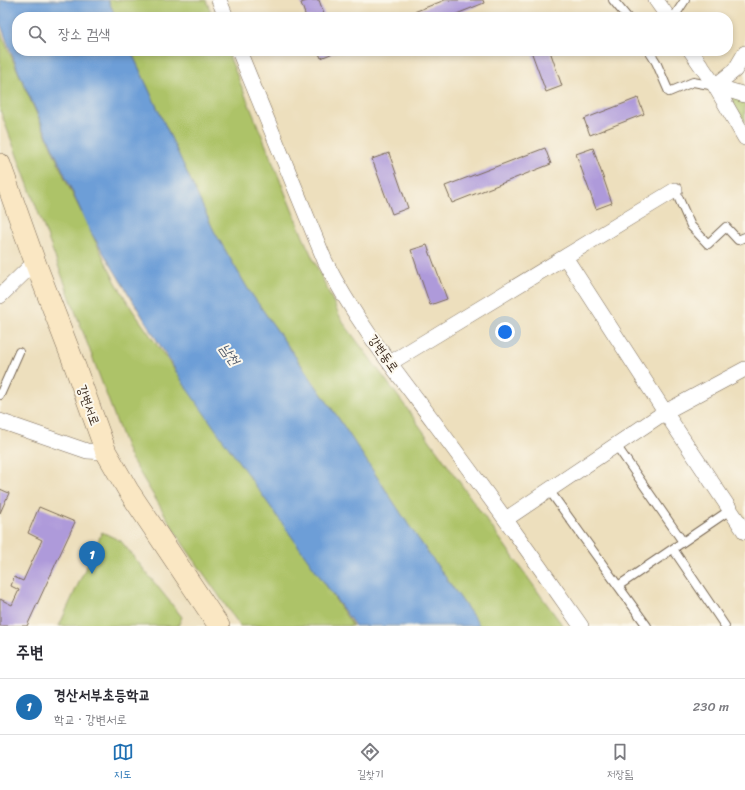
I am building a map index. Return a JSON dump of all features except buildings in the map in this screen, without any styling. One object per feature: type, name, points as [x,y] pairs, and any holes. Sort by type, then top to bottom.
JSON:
[{"type":"street","points":[[219,0],[224,12]]},
{"type":"street","points":[[656,0],[664,12]]},
{"type":"street","points":[[715,86],[735,70],[745,53]]},
{"type":"street","name":"강변동로","points":[[242,56],[332,276],[390,363],[506,519],[581,626]]},
{"type":"street","points":[[694,56],[715,86],[745,138]]},
{"type":"street","points":[[715,86],[745,95]]},
{"type":"street","name":"강변서로","points":[[0,164],[106,452],[210,621]]},
{"type":"street","points":[[390,363],[675,190]]},
{"type":"street","points":[[565,257],[665,412],[745,532]]},
{"type":"street","points":[[0,296],[35,262]]},
{"type":"street","points":[[506,519],[665,412],[745,368]]},
{"type":"street","points":[[0,420],[87,451],[106,452]]},
{"type":"lane","points":[[613,0],[623,12]]},
{"type":"lane","points":[[677,12],[685,0]]},
{"type":"lane","points":[[652,56],[670,92],[694,82],[715,86]]},
{"type":"lane","points":[[675,190],[691,226],[708,244],[726,227],[738,240],[745,237]]},
{"type":"lane","points":[[0,396],[19,352]]},
{"type":"lane","points":[[616,445],[683,542]]},
{"type":"lane","points":[[549,490],[647,626]]},
{"type":"lane","points":[[618,586],[730,510]]},
{"type":"lane","points":[[673,549],[725,626]]},
{"type":"green space","points":[[108,0],[206,0],[211,12],[114,12]]},
{"type":"green space","points":[[0,31],[68,185],[115,281],[133,311],[313,566],[353,626],[240,626],[181,541],[129,455],[0,110]]},
{"type":"green space","points":[[133,56],[229,56],[303,237],[342,321],[403,403],[563,626],[480,626],[410,527],[337,416],[248,289],[214,231]]},
{"type":"green space","points":[[734,96],[745,101],[745,122],[731,100]]},
{"type":"green space","points":[[102,532],[121,541],[182,617],[178,626],[59,626]]},
{"type":"water","points":[[0,0],[108,0],[114,12],[12,12],[12,55],[0,23]]},
{"type":"water","name":"남천","points":[[13,56],[133,56],[214,231],[248,289],[337,416],[410,527],[480,626],[355,626],[187,389],[90,231]]},
{"type":"place","name":"경산서부초등학교","points":[[92,574]]}]
